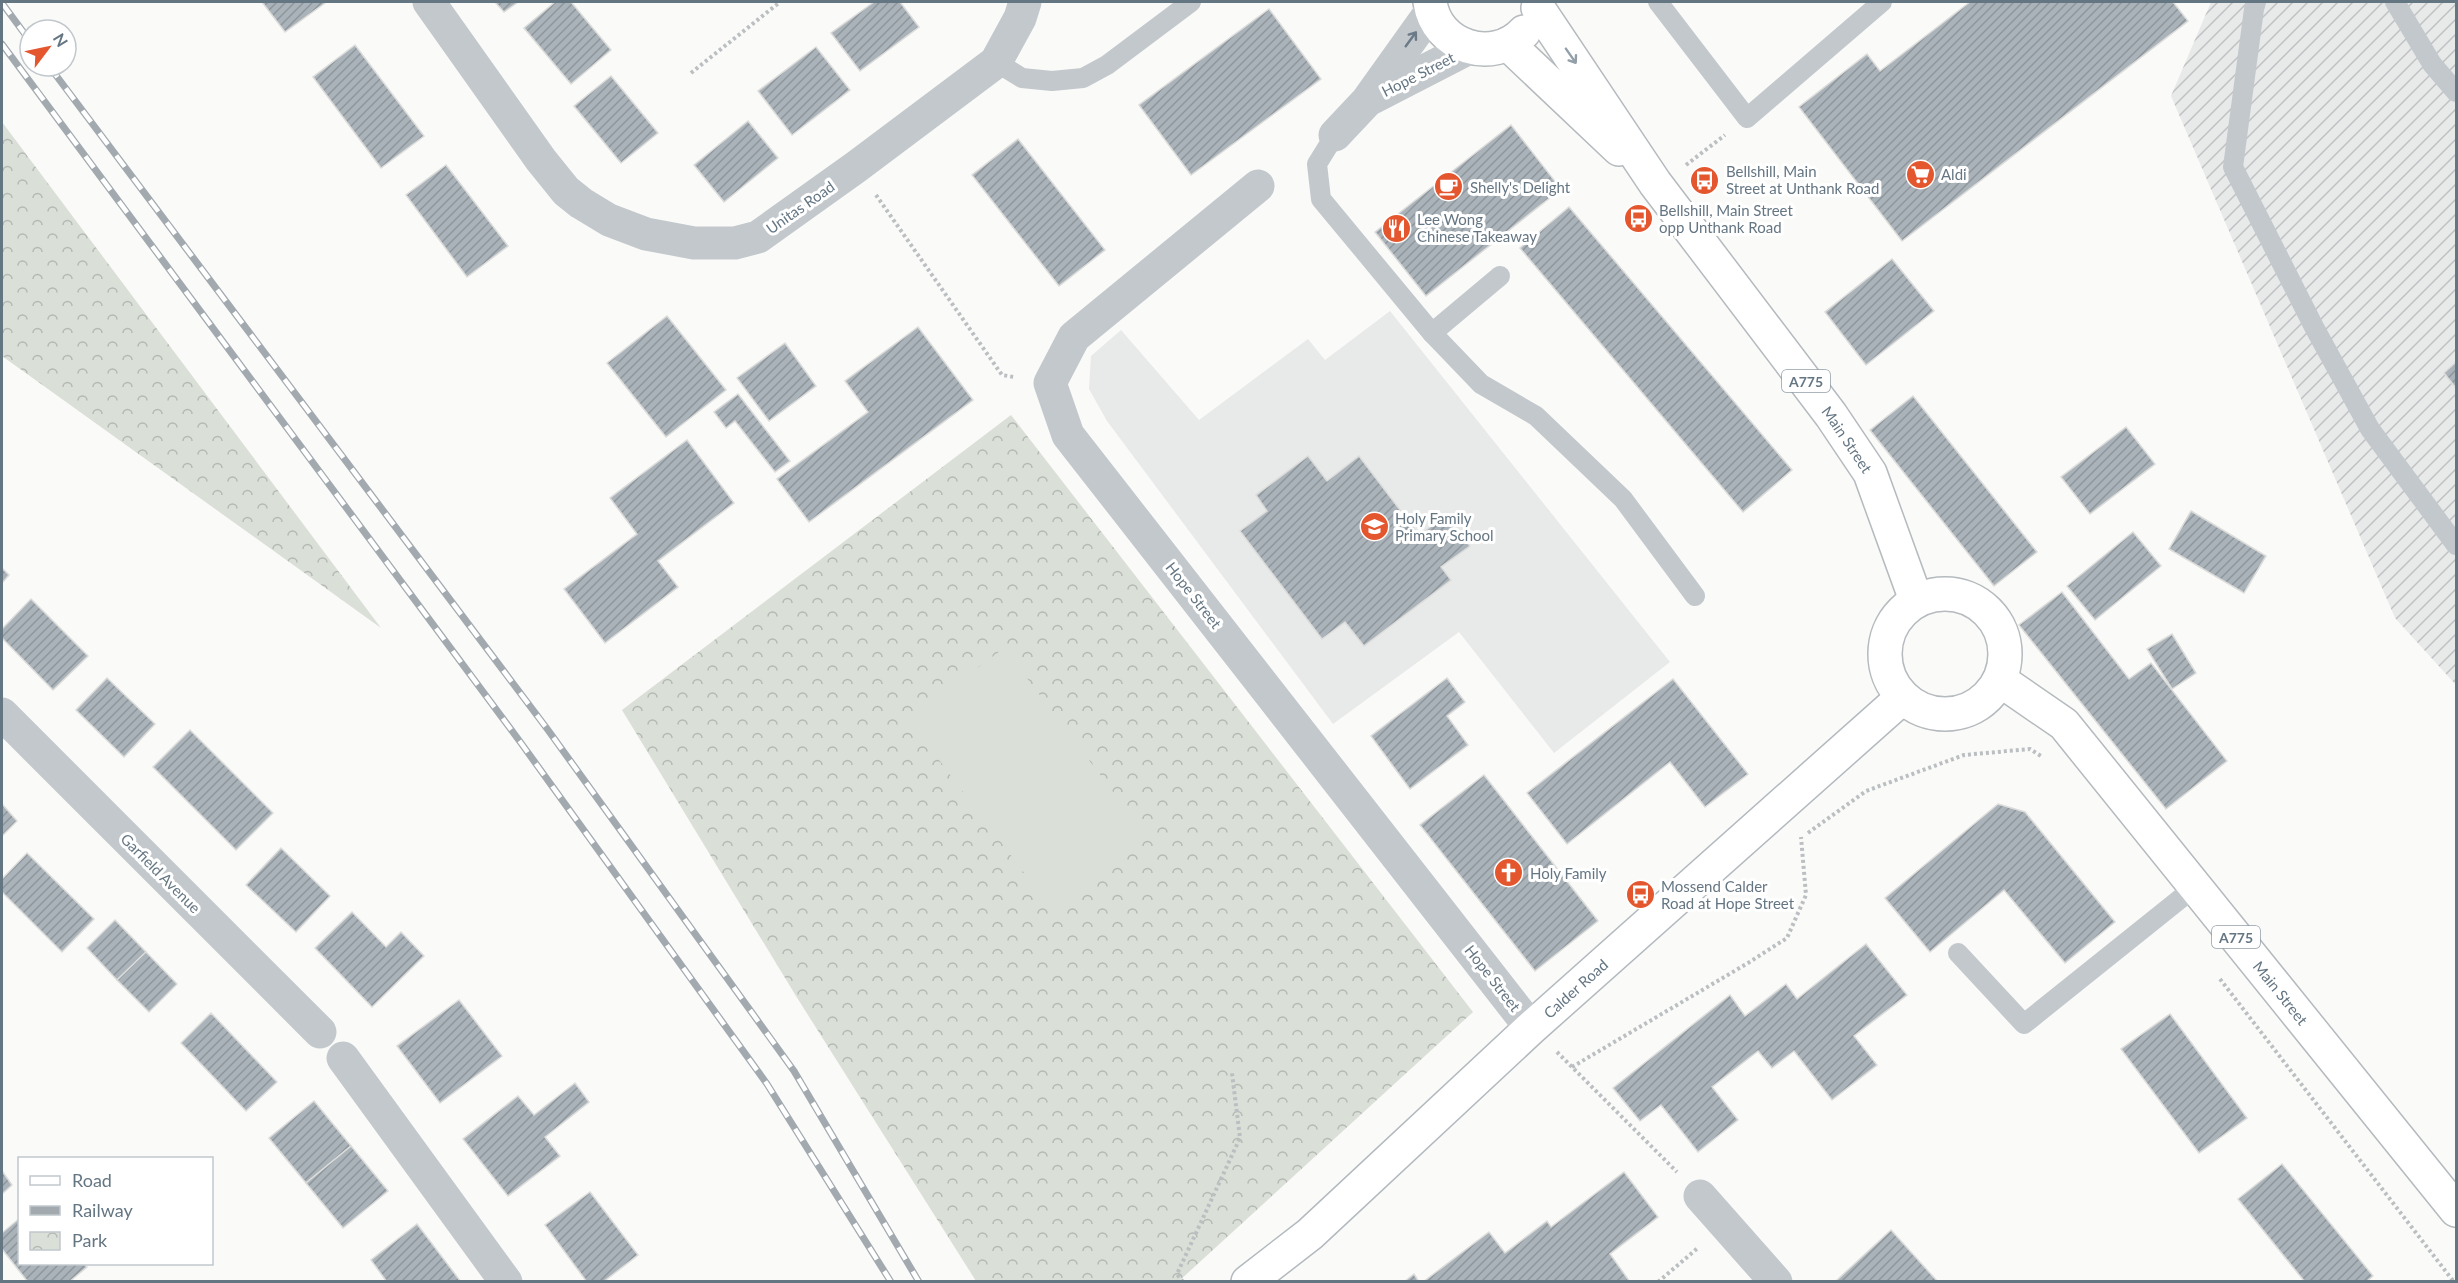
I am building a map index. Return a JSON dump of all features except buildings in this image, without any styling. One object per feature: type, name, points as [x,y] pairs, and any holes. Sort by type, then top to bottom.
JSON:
[{"type":"main road","points":[[1431,6],[1439,26],[1452,40],[1469,48],[1487,50],[1508,44],[1520,36],[1532,23],[1539,5]]},
{"type":"main road","name":"Main Street","points":[[1539,5],[1655,183],[1803,377],[1870,473],[1916,600]]},
{"type":"main road","name":"Main Street","points":[[1508,44],[1655,183]]},
{"type":"main road","points":[[1953,593],[1971,599],[1987,610],[1998,625],[2005,643],[2005,662],[2000,680],[1989,696],[1974,707],[1956,714],[1936,714],[1918,708],[1903,697],[1891,682],[1885,664],[1885,645],[1890,627],[1901,612],[1916,600],[1934,594],[1953,593]]},
{"type":"main road","name":"Main Street","points":[[2000,680],[2064,724],[2457,1210]]},
{"type":"main road","name":"Calder Road","points":[[1248,1281],[1310,1234],[1531,1028],[1903,697]]},
{"type":"street","name":"Unitas Road","points":[[429,2],[541,160],[566,191],[609,220],[646,234],[694,243],[735,243],[758,237],[856,167],[996,62],[1020,18],[1025,2]]},
{"type":"street","name":"Hope Street","points":[[1335,135],[1367,101],[1431,6]]},
{"type":"street","name":"Hope Street","points":[[1367,101],[1469,48]]},
{"type":"street","points":[[1050,383],[1074,336],[1258,186]]},
{"type":"street","name":"Hope Street","points":[[1050,383],[1068,435],[1531,1028]]},
{"type":"street","name":"Garfield Avenue","points":[[2,714],[320,1032]]},
{"type":"street","points":[[344,1058],[506,1281]]},
{"type":"street","points":[[1701,1196],[1776,1281]]},
{"type":"lane","points":[[996,62],[1022,78],[1052,81],[1083,78],[1107,65],[1191,2]]},
{"type":"lane","points":[[1658,2],[1747,118],[1882,2]]},
{"type":"lane","points":[[2256,2],[2233,167],[2314,327],[2370,429],[2457,545]]},
{"type":"lane","points":[[2395,2],[2432,64],[2457,92]]},
{"type":"lane","points":[[1335,135],[1317,164],[1321,199],[1432,333],[1481,384],[1536,416],[1623,499],[1695,596]]},
{"type":"lane","points":[[1432,333],[1500,276]]},
{"type":"lane","points":[[1958,953],[2024,1024],[2195,887]]},
{"type":"path","points":[[691,73],[780,2]]},
{"type":"path","points":[[1655,183],[1693,161],[1747,118]]},
{"type":"path","points":[[856,167],[1002,375],[1050,383]]},
{"type":"path","points":[[1572,1067],[1787,938],[1806,895],[1800,838],[1866,791],[1964,755],[2030,749],[2046,759]]},
{"type":"path","points":[[2216,975],[2454,1281]]},
{"type":"path","points":[[1531,1028],[1701,1196]]},
{"type":"path","points":[[1182,1281],[1177,1274],[1240,1138],[1232,1073]]},
{"type":"path","points":[[1658,1281],[1726,1225]]},
{"type":"shaded area","points":[[2211,2],[2456,2],[2456,685],[2395,618],[2171,96]]},
{"type":"shaded area","name":"Holy Family Primary School","points":[[1390,311],[1670,662],[1554,753],[1459,632],[1333,724],[1107,421],[1089,389],[1091,356],[1121,330],[1199,420],[1308,339],[1325,360]]},
{"type":"green space","points":[[2,122],[381,628],[2,356]]},
{"type":"green space","points":[[1011,415],[1473,1012],[1179,1281],[976,1281],[796,996],[622,710]]},
{"type":"green space","points":[[1004,648],[1148,838],[1052,910],[909,720]]},
{"type":"railway","points":[[2,3],[18,25]]},
{"type":"railway","points":[[2,44],[521,743],[767,1084],[891,1282]]},
{"type":"railway","points":[[58,78],[548,730],[794,1071],[919,1282]]},
{"type":"place","name":"Aldi","points":[[1920,174]]},
{"type":"place","name":"Bellshill, Main Street at Unthank Road","points":[[1705,180]]},
{"type":"place","name":"Shelly's Delight","points":[[1449,187]]},
{"type":"place","name":"Bellshill, Main Street opp Unthank Road","points":[[1638,219]]},
{"type":"place","name":"Lee Wong Chinese Takeaway","points":[[1396,228]]},
{"type":"place","name":"Holy Family Primary School","points":[[1374,527]]},
{"type":"place","name":"Holy Family","points":[[1509,873]]},
{"type":"place","name":"Mossend Calder Road at Hope Street","points":[[1640,895]]}]
